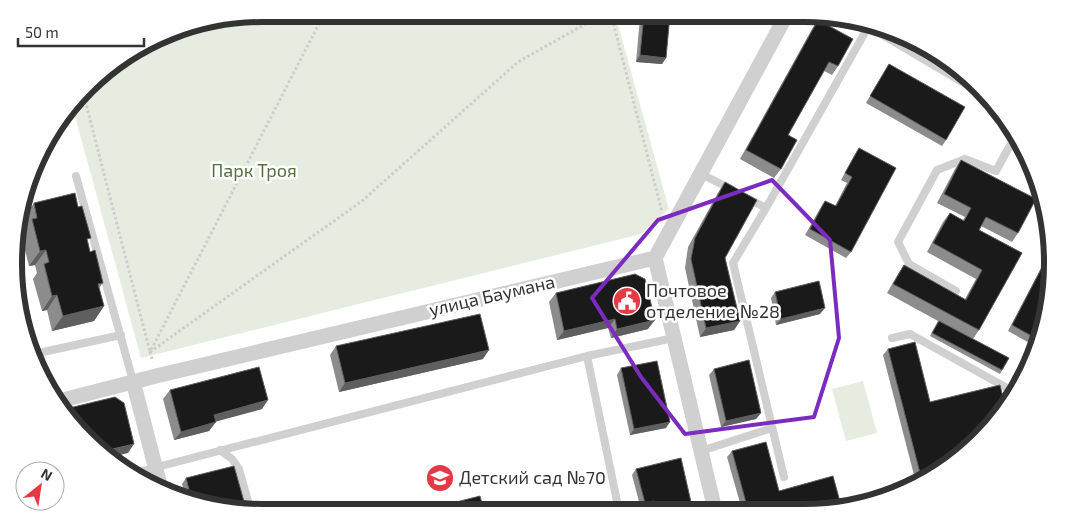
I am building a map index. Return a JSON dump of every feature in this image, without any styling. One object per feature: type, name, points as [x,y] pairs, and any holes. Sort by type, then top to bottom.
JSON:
[{"type":"street","points":[[714,504],[654,258],[784,22]]},
{"type":"street","name":"улица Баумана","points":[[65,399],[133,381],[654,258]]},
{"type":"street","points":[[133,381],[159,480]]},
{"type":"lane","points":[[784,477],[733,263],[866,31]]},
{"type":"lane","points":[[883,36],[964,83]]},
{"type":"lane","points":[[956,291],[909,264],[898,242],[937,170],[965,159],[996,171],[1012,142]]},
{"type":"lane","points":[[701,174],[766,208]]},
{"type":"lane","points":[[76,176],[133,381]]},
{"type":"lane","points":[[892,338],[910,334],[1007,388],[1008,391]]},
{"type":"lane","points":[[40,353],[121,335]]},
{"type":"lane","points":[[142,470],[586,356],[674,338]]},
{"type":"lane","points":[[586,356],[618,504]]},
{"type":"lane","points":[[701,451],[772,428]]},
{"type":"lane","points":[[220,450],[239,469],[249,503]]},
{"type":"path","points":[[150,352],[320,22]]},
{"type":"path","points":[[150,352],[362,201],[518,62],[589,22]]},
{"type":"path","points":[[612,22],[663,218]]},
{"type":"path","points":[[85,101],[152,359]]},
{"type":"highlighted area","points":[[772,180],[830,240],[839,338],[814,417],[685,434],[641,377],[592,298],[658,220]]},
{"type":"green space","name":"Парк Троя","points":[[617,22],[669,209],[641,234],[141,358],[74,114],[104,82],[129,63],[157,47],[186,35],[216,27],[247,23]]},
{"type":"green space","points":[[863,381],[877,433],[846,441],[832,389]]},
{"type":"building","points":[[643,22],[669,22],[666,58],[640,55]]},
{"type":"building","points":[[816,23],[825,24],[853,39],[838,66],[829,62],[788,135],[797,140],[781,169],[746,150]]},
{"type":"building","points":[[889,64],[965,107],[946,140],[870,96]]},
{"type":"building","points":[[859,148],[896,168],[851,252],[810,229],[825,201],[836,206],[852,177],[845,173]]},
{"type":"building","points":[[961,160],[1036,200],[1018,233],[986,217],[979,230],[1022,253],[979,330],[893,284],[904,265],[966,300],[982,270],[933,243],[950,213],[964,221],[971,208],[944,194]]},
{"type":"building","points":[[725,182],[757,200],[725,258],[740,321],[706,328],[691,259],[695,238]]},
{"type":"building","points":[[75,193],[78,207],[82,206],[91,238],[87,239],[90,252],[95,250],[103,283],[98,284],[104,306],[63,316],[57,295],[52,296],[44,264],[49,262],[46,250],[40,251],[32,219],[37,218],[34,203]]},
{"type":"building","points":[[1044,264],[1040,310],[1033,337],[1012,325]]},
{"type":"building","points":[[635,274],[645,279],[655,320],[617,329],[615,319],[564,331],[556,293]]},
{"type":"building","points":[[819,281],[825,308],[781,319],[775,292]]},
{"type":"building","points":[[480,314],[489,350],[345,383],[336,346]]},
{"type":"building","points":[[939,321],[1009,358],[1002,370],[932,333]]},
{"type":"building","points":[[915,342],[930,402],[1000,385],[1003,398],[985,422],[963,444],[938,463],[921,473],[920,473],[888,349]]},
{"type":"building","points":[[749,360],[761,413],[726,421],[714,369]]},
{"type":"building","points":[[657,361],[670,422],[634,429],[621,368]]},
{"type":"building","points":[[259,367],[268,400],[214,415],[216,422],[181,432],[170,390]]},
{"type":"building","points":[[115,397],[124,403],[134,444],[111,449],[82,422],[71,408]]},
{"type":"building","points":[[766,442],[779,491],[833,476],[840,500],[804,504],[746,504],[732,451]]},
{"type":"building","points":[[681,458],[691,504],[655,504],[654,501],[645,503],[636,469]]},
{"type":"building","points":[[234,466],[244,503],[216,499],[190,492],[186,478]]},
{"type":"building","points":[[480,496],[482,504],[449,504]]},
{"type":"place","name":"Почтовое отделение №28","points":[[627,301]]},
{"type":"place","name":"Детский сад №70","points":[[440,478]]}]
